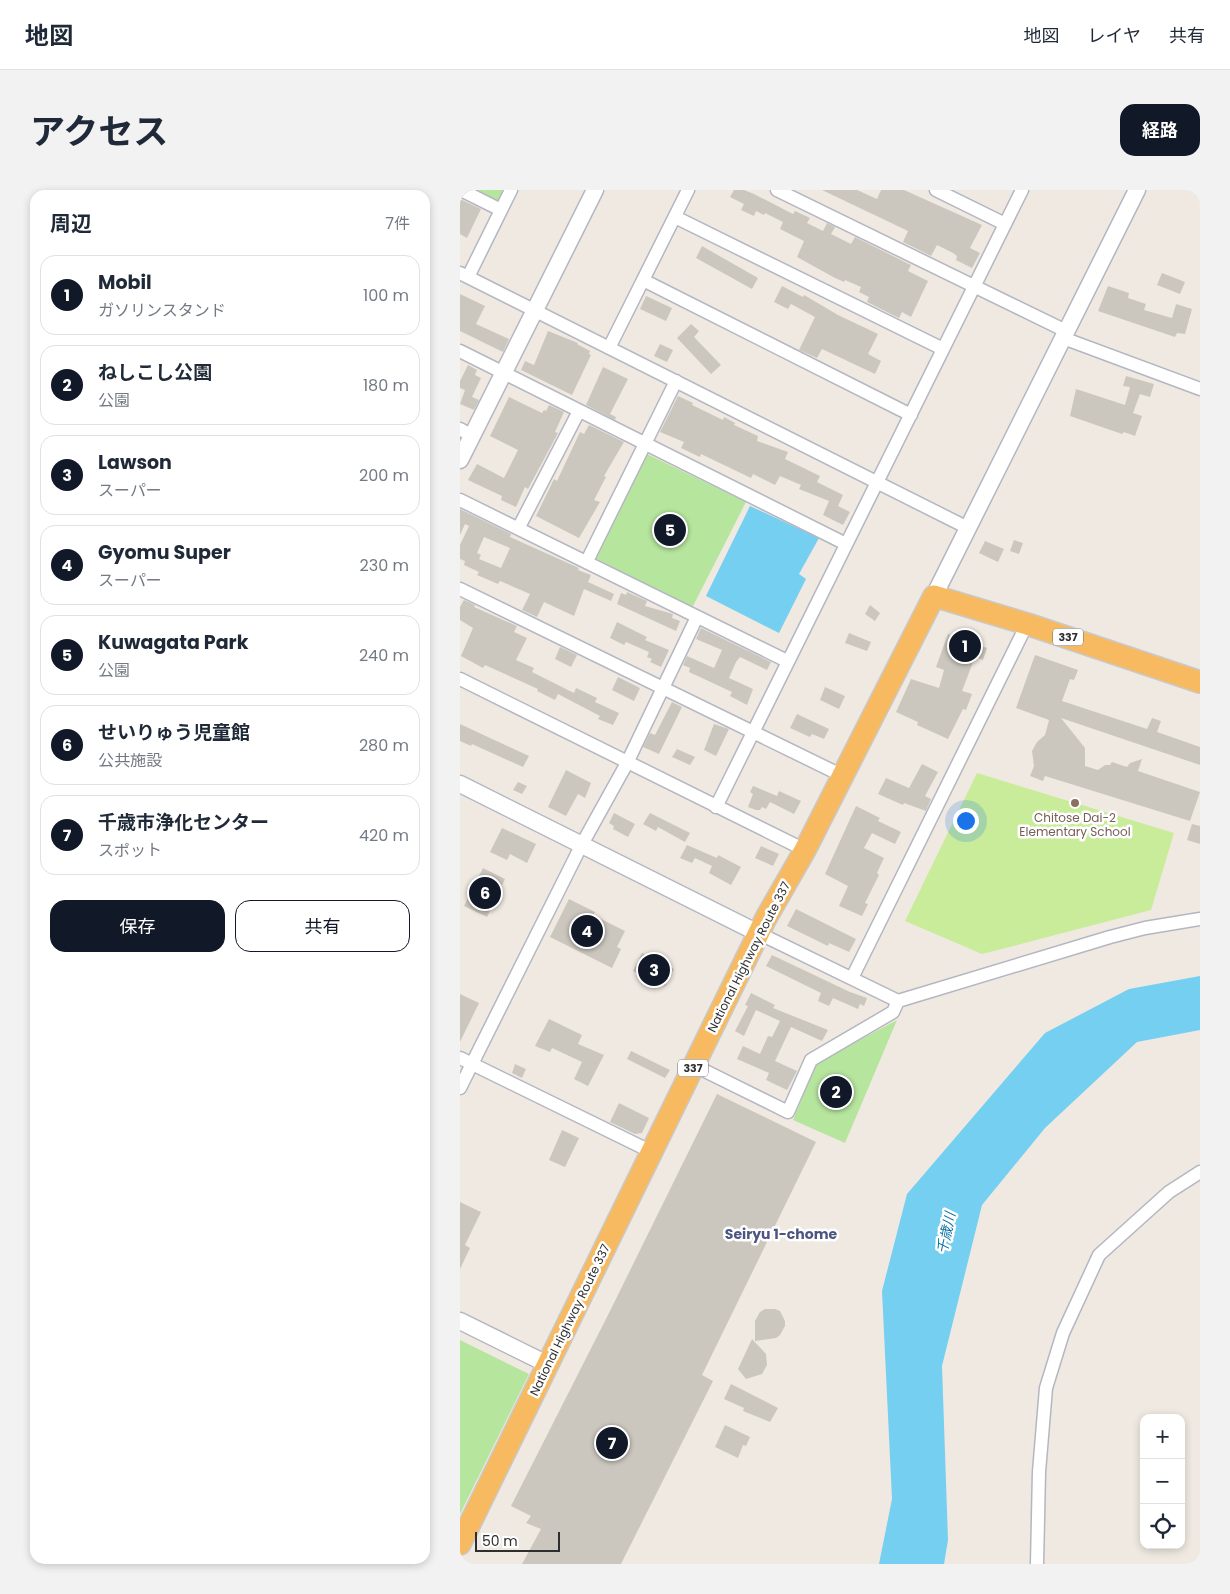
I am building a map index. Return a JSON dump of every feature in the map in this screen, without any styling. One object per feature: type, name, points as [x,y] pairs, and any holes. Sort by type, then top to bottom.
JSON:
[{"type":"highway","name":"337","points":[[934,596],[1027,624],[1200,682]]},
{"type":"highway","name":"National Highway Route 337","points":[[460,1544],[549,1365],[758,933],[805,850],[934,596]]},
{"type":"street","points":[[461,190],[501,210]]},
{"type":"street","points":[[512,190],[464,275],[534,312],[878,481],[968,528]]},
{"type":"street","points":[[460,460],[466,432],[504,372],[595,190]]},
{"type":"street","points":[[609,348],[688,190]]},
{"type":"street","points":[[777,190],[1065,334],[1200,389]]},
{"type":"street","points":[[936,190],[1005,224]]},
{"type":"street","points":[[716,807],[1022,190]]},
{"type":"street","points":[[934,596],[1137,190]]},
{"type":"street","points":[[675,216],[943,349]]},
{"type":"street","points":[[643,280],[911,415]]},
{"type":"street","points":[[460,351],[846,544]]},
{"type":"street","points":[[587,561],[676,381]]},
{"type":"street","points":[[519,527],[579,411]]},
{"type":"street","points":[[460,500],[519,527],[788,661]]},
{"type":"street","points":[[460,589],[843,776]]},
{"type":"street","points":[[460,1088],[581,846],[627,763],[697,617]]},
{"type":"street","points":[[852,978],[1027,624]]},
{"type":"street","points":[[460,679],[805,850]]},
{"type":"street","points":[[460,784],[581,846],[898,1001],[1110,936],[1145,928],[1200,920]]},
{"type":"street","points":[[694,1066],[788,1112],[811,1060],[893,1012],[898,1001]]},
{"type":"street","points":[[460,1058],[652,1152]]},
{"type":"street","points":[[1037,1564],[1039,1472],[1046,1388],[1062,1333],[1100,1255],[1169,1192],[1200,1172]]},
{"type":"street","points":[[460,1321],[549,1365]]},
{"type":"green space","points":[[475,190],[505,190],[499,202]]},
{"type":"green space","points":[[647,454],[746,502],[692,608],[595,558]]},
{"type":"green space","points":[[977,773],[1174,833],[1151,910],[982,954],[905,921]]},
{"type":"green space","points":[[897,1020],[845,1143],[793,1120],[817,1063]]},
{"type":"green space","points":[[460,1340],[529,1374],[460,1514]]},
{"type":"water","points":[[750,506],[819,538],[799,574],[806,579],[779,633],[706,596]]},
{"type":"water","name":"千歳川","points":[[1200,976],[1200,1030],[1137,1042],[1045,1128],[982,1205],[942,1366],[948,1540],[944,1564],[879,1564],[892,1499],[882,1291],[907,1194],[1045,1033],[1129,989]]},
{"type":"building","points":[[734,190],[744,190],[754,194],[793,214],[795,211],[810,218],[807,223],[823,231],[827,223],[835,227],[831,234],[851,244],[855,237],[911,265],[908,271],[928,281],[911,317],[902,312],[899,318],[867,302],[869,297],[859,292],[861,287],[835,278],[797,257],[804,241],[780,229],[783,222],[765,213],[764,215],[756,211],[754,216],[741,210],[744,204],[730,197]]},
{"type":"building","points":[[822,190],[857,190],[877,199],[881,190],[904,190],[982,225],[970,248],[980,253],[972,268],[956,260],[957,256],[953,253],[937,245],[931,256],[903,242],[908,231]]},
{"type":"building","points":[[460,199],[481,209],[467,238],[460,234]]},
{"type":"building","points":[[702,246],[758,278],[752,289],[696,258]]},
{"type":"building","points":[[1162,273],[1185,282],[1180,294],[1157,285]]},
{"type":"building","points":[[782,286],[803,297],[804,295],[838,315],[878,334],[868,354],[881,361],[875,374],[822,349],[817,358],[799,350],[815,317],[791,304],[788,309],[774,302]]},
{"type":"building","points":[[1108,286],[1129,293],[1128,298],[1146,304],[1144,310],[1172,318],[1176,304],[1192,309],[1185,334],[1177,333],[1175,337],[1098,311]]},
{"type":"building","points":[[460,294],[485,306],[476,324],[509,339],[503,352],[460,331]]},
{"type":"building","points":[[646,296],[672,308],[666,321],[640,309]]},
{"type":"building","points":[[691,324],[699,331],[694,337],[721,365],[711,374],[677,338]]},
{"type":"building","points":[[548,331],[578,343],[590,351],[589,354],[591,355],[572,395],[521,370],[525,361],[534,365]]},
{"type":"building","points":[[660,344],[673,350],[667,362],[654,356]]},
{"type":"building","points":[[468,365],[477,370],[475,375],[481,378],[472,397],[479,400],[474,410],[460,404],[465,390],[460,388],[460,381]]},
{"type":"building","points":[[603,367],[628,379],[610,414],[616,417],[615,420],[586,405]]},
{"type":"building","points":[[1126,376],[1154,384],[1150,397],[1140,394],[1133,413],[1142,416],[1135,436],[1124,432],[1122,434],[1070,416],[1076,389],[1125,405],[1130,387],[1123,386]]},
{"type":"building","points":[[678,396],[723,420],[724,417],[735,423],[734,425],[758,436],[757,441],[788,452],[785,459],[820,476],[817,482],[843,495],[838,506],[850,512],[843,525],[823,515],[829,501],[799,489],[801,485],[780,476],[775,485],[753,474],[751,478],[701,454],[700,457],[681,448],[684,442],[660,432]]},
{"type":"building","points":[[509,397],[542,413],[544,410],[546,411],[549,405],[564,412],[555,432],[558,433],[528,489],[525,487],[516,507],[501,500],[502,496],[468,480],[477,464],[504,478],[518,450],[490,436]]},
{"type":"building","points":[[589,425],[624,442],[604,476],[606,477],[594,500],[600,502],[579,538],[536,516],[554,479],[557,481],[580,432],[584,434]]},
{"type":"building","points":[[460,509],[511,534],[510,537],[579,568],[578,570],[591,575],[588,582],[614,594],[611,601],[584,589],[574,616],[544,602],[537,617],[522,610],[530,594],[500,581],[498,584],[477,575],[479,572],[464,565],[465,561],[460,559],[460,545],[469,526],[465,524],[460,535]],"holes":[[[484,537],[510,548],[501,568],[479,559],[481,555],[477,553]]]},
{"type":"building","points":[[1014,540],[1023,543],[1019,554],[1010,551]]},
{"type":"building","points":[[985,541],[1004,549],[998,562],[979,553]]},
{"type":"building","points":[[627,592],[647,601],[645,606],[673,614],[672,618],[680,621],[676,631],[617,604],[621,593],[626,595]]},
{"type":"building","points":[[464,600],[475,605],[474,607],[517,626],[514,632],[527,638],[516,660],[534,668],[532,672],[574,693],[576,688],[597,698],[595,702],[619,713],[613,725],[598,719],[600,716],[558,694],[555,700],[537,691],[538,689],[485,665],[483,668],[461,656],[473,628],[460,620],[460,607]]},
{"type":"building","points":[[870,605],[880,613],[875,621],[865,614]]},
{"type":"building","points":[[617,622],[647,637],[645,640],[669,650],[661,667],[650,662],[652,659],[647,657],[649,652],[626,642],[624,645],[610,638]]},
{"type":"building","points":[[701,628],[771,662],[767,670],[740,657],[736,662],[729,678],[753,689],[747,705],[730,696],[732,692],[689,672],[690,668],[683,665],[687,656],[714,668],[722,650],[696,639]]},
{"type":"building","points":[[849,633],[871,642],[867,651],[845,643]]},
{"type":"building","points":[[948,634],[987,648],[983,660],[975,657],[962,691],[972,694],[966,710],[963,709],[948,739],[917,725],[918,722],[896,712],[911,679],[939,688],[944,670],[936,667]]},
{"type":"building","points":[[560,647],[577,655],[571,667],[555,659]]},
{"type":"building","points":[[1035,655],[1078,670],[1074,680],[1070,679],[1062,701],[1147,729],[1152,718],[1161,721],[1157,732],[1200,747],[1200,765],[1061,718],[1085,748],[1085,766],[1098,770],[1105,765],[1110,765],[1112,762],[1127,767],[1130,763],[1142,759],[1138,771],[1200,792],[1190,821],[1045,776],[1043,781],[1030,776],[1034,766],[1032,751],[1037,742],[1045,735],[1049,720],[1016,708]]},
{"type":"building","points":[[618,677],[640,688],[634,701],[612,690]]},
{"type":"building","points":[[825,687],[845,696],[839,709],[820,700]]},
{"type":"building","points":[[672,702],[682,707],[659,754],[643,747],[650,733],[655,735]]},
{"type":"building","points":[[797,714],[829,729],[824,739],[812,734],[810,737],[790,728]]},
{"type":"building","points":[[460,724],[529,756],[523,767],[472,744],[471,746],[460,741]]},
{"type":"building","points":[[714,724],[729,729],[716,756],[704,750]]},
{"type":"building","points":[[677,749],[695,757],[690,765],[672,757]]},
{"type":"building","points":[[922,764],[938,772],[925,796],[931,799],[926,811],[904,803],[903,805],[878,794],[886,778],[909,788]]},
{"type":"building","points":[[566,770],[591,783],[585,798],[578,794],[566,816],[548,807]]},
{"type":"building","points":[[518,782],[527,786],[522,794],[513,790]]},
{"type":"building","points":[[753,786],[777,796],[779,791],[801,801],[794,814],[770,802],[766,809],[762,807],[760,810],[756,810],[748,807],[753,794],[750,792]]},
{"type":"building","points":[[856,806],[880,818],[878,821],[901,832],[895,844],[872,833],[864,848],[884,858],[877,873],[879,875],[865,903],[868,904],[862,916],[839,906],[848,886],[825,874]]},
{"type":"building","points":[[614,813],[635,824],[628,837],[613,829],[614,826],[609,823]]},
{"type":"building","points":[[650,813],[690,833],[685,842],[658,827],[656,831],[643,824]]},
{"type":"building","points":[[1192,824],[1200,826],[1200,844],[1187,840]]},
{"type":"building","points":[[502,828],[536,844],[527,863],[510,854],[507,860],[490,852]]},
{"type":"building","points":[[687,845],[717,858],[718,855],[741,867],[731,885],[709,873],[712,866],[695,858],[692,863],[680,858]]},
{"type":"building","points":[[761,846],[779,854],[773,866],[755,858]]},
{"type":"building","points":[[483,868],[505,879],[487,917],[464,906]]},
{"type":"building","points":[[569,899],[595,912],[593,915],[625,931],[617,947],[621,949],[612,968],[550,937]]},
{"type":"building","points":[[796,909],[856,939],[849,952],[829,943],[828,946],[787,926]]},
{"type":"building","points":[[642,953],[674,969],[665,986],[633,971]]},
{"type":"building","points":[[772,955],[850,992],[867,998],[864,1006],[860,1004],[858,1009],[833,998],[829,1006],[818,1001],[821,993],[766,966]]},
{"type":"building","points":[[751,993],[775,1005],[773,1008],[828,1030],[822,1041],[791,1027],[775,1061],[797,1071],[787,1090],[766,1080],[769,1073],[737,1059],[743,1046],[760,1054],[768,1036],[772,1037],[780,1021],[756,1010],[744,1036],[735,1031],[748,1006],[745,1005]]},
{"type":"building","points":[[460,994],[479,1003],[460,1042]]},
{"type":"building","points":[[549,1019],[582,1035],[578,1044],[604,1055],[588,1086],[574,1079],[582,1062],[552,1048],[550,1052],[535,1046]]},
{"type":"building","points":[[631,1051],[670,1070],[665,1078],[627,1059]]},
{"type":"building","points":[[515,1064],[526,1069],[522,1078],[512,1073]]},
{"type":"building","points":[[717,1094],[816,1142],[702,1375],[713,1381],[621,1564],[522,1564],[541,1529],[526,1523],[531,1516],[511,1506]]},
{"type":"building","points":[[619,1103],[649,1118],[642,1133],[635,1134],[610,1122]]},
{"type":"building","points":[[562,1130],[579,1138],[565,1167],[549,1160]]},
{"type":"building","points":[[460,1202],[481,1212],[465,1245],[470,1248],[460,1269]]},
{"type":"building","points":[[765,1309],[780,1311],[785,1321],[785,1326],[776,1338],[755,1341],[755,1321],[760,1312]]},
{"type":"building","points":[[752,1339],[766,1354],[767,1365],[762,1374],[746,1379],[738,1369]]},
{"type":"building","points":[[731,1384],[778,1408],[770,1422],[743,1411],[744,1408],[724,1399]]},
{"type":"building","points":[[725,1425],[750,1437],[746,1446],[743,1445],[738,1458],[715,1447]]},
{"type":"place","name":"Kuwagata Park","points":[[670,530]]},
{"type":"place","name":"Mobil","points":[[965,646]]},
{"type":"place","name":"Chitose Dai-2 Elementary School","points":[[1075,803]]},
{"type":"place","name":"せいりゅう児童館","points":[[485,893]]},
{"type":"place","name":"Gyomu Super","points":[[587,931]]},
{"type":"place","name":"Lawson","points":[[654,970]]},
{"type":"place","name":"ねしこし公園","points":[[836,1092]]},
{"type":"place","name":"千歳市浄化センター","points":[[612,1443]]},
{"type":"district","name":"Seiryu 1-chome","points":[[781,1234]]}]
